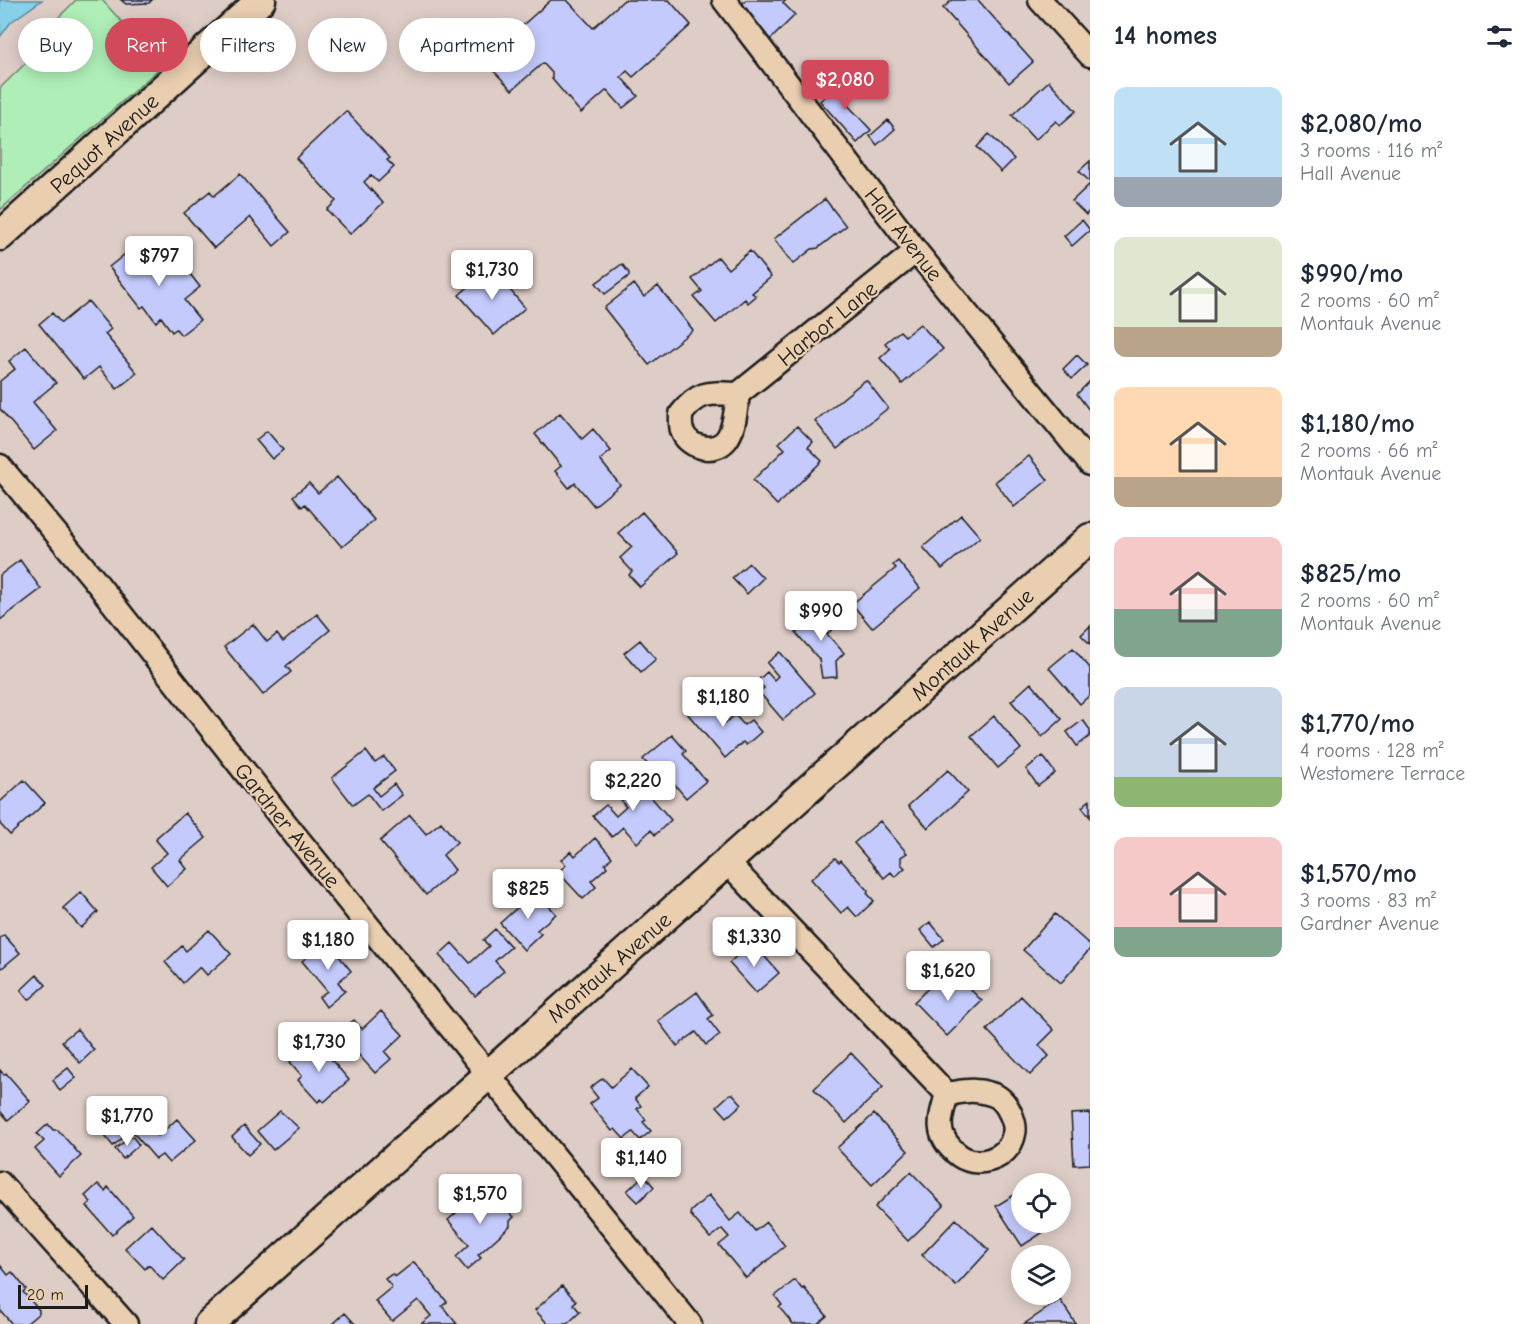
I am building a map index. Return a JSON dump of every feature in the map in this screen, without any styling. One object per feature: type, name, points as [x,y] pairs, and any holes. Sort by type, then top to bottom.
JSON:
[{"type":"street","name":"Pequot Avenue","points":[[0,236],[261,0]]},
{"type":"street","name":"Hall Avenue","points":[[724,0],[916,251],[1090,464]]},
{"type":"street","points":[[1040,0],[1090,55]]},
{"type":"street","name":"Harbor Lane","points":[[738,394],[916,251]]},
{"type":"street","name":"Gardner Avenue","points":[[0,466],[93,578],[282,819],[690,1324]]},
{"type":"street","name":"Montauk Avenue","points":[[209,1324],[1090,538]]},
{"type":"street","points":[[728,863],[947,1094]]},
{"type":"street","points":[[0,1183],[126,1324]]},
{"type":"green space","points":[[76,0],[102,0],[118,18],[105,18],[105,72],[155,72],[0,210],[0,88],[18,71],[93,72],[93,18],[58,18]]},
{"type":"water","points":[[0,0],[42,0],[11,22],[0,37]]},
{"type":"building","points":[[121,0],[152,0],[149,3],[126,4]]},
{"type":"building","points":[[551,0],[567,0],[593,28],[624,0],[669,0],[691,25],[633,77],[627,71],[621,77],[638,96],[623,108],[607,90],[581,113],[552,79],[552,73],[543,63],[535,70],[535,18],[531,18]]},
{"type":"building","points":[[746,0],[786,0],[783,3],[795,15],[769,41],[757,29],[760,26],[740,6]]},
{"type":"building","points":[[952,0],[978,0],[1033,62],[1009,83],[943,8]]},
{"type":"building","points":[[495,72],[533,72],[512,90]]},
{"type":"building","points":[[844,80],[856,93],[845,102],[871,130],[857,143],[820,101]]},
{"type":"building","points":[[1049,81],[1076,111],[1060,125],[1056,121],[1035,140],[1012,115]]},
{"type":"building","points":[[346,111],[390,158],[387,160],[394,167],[378,182],[371,175],[364,182],[383,203],[350,234],[327,210],[336,201],[296,158]]},
{"type":"building","points":[[888,120],[895,129],[877,145],[870,136]]},
{"type":"building","points":[[989,134],[1014,159],[1001,172],[977,147]]},
{"type":"building","points":[[1090,161],[1090,182],[1079,171]]},
{"type":"building","points":[[240,174],[290,232],[274,246],[250,217],[214,248],[184,213],[210,191],[214,196]]},
{"type":"building","points":[[1090,184],[1090,210],[1086,215],[1072,201]]},
{"type":"building","points":[[825,199],[846,226],[793,264],[774,239]]},
{"type":"building","points":[[1082,220],[1090,230],[1072,246],[1064,236]]},
{"type":"building","points":[[135,246],[149,264],[170,248],[200,287],[184,300],[200,320],[181,335],[176,329],[172,332],[161,317],[156,322],[144,306],[141,308],[109,267]]},
{"type":"building","points":[[750,251],[771,277],[752,293],[756,296],[748,303],[745,299],[716,323],[694,297],[702,291],[692,279],[718,257],[728,269]]},
{"type":"building","points":[[622,264],[629,276],[605,294],[596,283]]},
{"type":"building","points":[[491,267],[525,308],[494,335],[459,295]]},
{"type":"building","points":[[634,284],[644,297],[658,286],[693,330],[649,365],[604,308]]},
{"type":"building","points":[[88,301],[111,329],[105,334],[137,373],[117,389],[99,367],[84,379],[39,324],[52,313],[61,323]]},
{"type":"building","points":[[920,324],[943,349],[902,384],[880,358],[890,349],[885,343],[900,331],[905,336]]},
{"type":"building","points":[[26,347],[56,383],[33,402],[57,431],[34,450],[0,409],[0,381],[15,369],[9,361]]},
{"type":"building","points":[[1077,355],[1087,365],[1072,379],[1063,369]]},
{"type":"building","points":[[864,381],[867,381],[888,408],[837,449],[815,421]]},
{"type":"building","points":[[1090,381],[1090,411],[1077,394]]},
{"type":"building","points":[[560,413],[582,439],[593,429],[611,451],[600,460],[620,485],[594,506],[575,483],[569,488],[555,471],[561,466],[535,434]]},
{"type":"building","points":[[797,426],[813,442],[808,447],[822,461],[777,505],[753,480],[785,449],[779,443]]},
{"type":"building","points":[[267,431],[283,450],[272,459],[256,440]]},
{"type":"building","points":[[1029,456],[1048,480],[1014,507],[995,482]]},
{"type":"building","points":[[337,477],[374,520],[342,547],[305,504],[302,507],[293,496],[309,483],[318,493]]},
{"type":"building","points":[[642,512],[678,553],[640,587],[629,575],[632,571],[620,558],[632,547],[618,533]]},
{"type":"building","points":[[961,515],[980,537],[942,569],[923,547]]},
{"type":"building","points":[[20,560],[41,589],[0,620],[0,575]]},
{"type":"building","points":[[898,561],[920,588],[872,628],[852,604],[896,568],[893,565]]},
{"type":"building","points":[[749,563],[763,578],[747,594],[732,578]]},
{"type":"building","points":[[813,604],[835,627],[827,634],[844,653],[836,661],[837,677],[822,678],[819,659],[796,633],[813,619],[805,611]]},
{"type":"building","points":[[317,614],[330,630],[286,666],[291,672],[263,695],[224,647],[253,624],[267,642],[277,634],[283,642]]},
{"type":"building","points":[[1090,626],[1090,644],[1081,635]]},
{"type":"building","points":[[640,640],[656,659],[641,672],[624,653]]},
{"type":"building","points":[[1073,648],[1090,668],[1090,695],[1080,704],[1049,668]]},
{"type":"building","points":[[780,652],[815,693],[783,720],[759,692],[764,688],[757,681],[767,672],[774,680],[778,676],[767,663]]},
{"type":"building","points":[[1031,683],[1062,719],[1042,737],[1011,701]]},
{"type":"building","points":[[704,698],[726,723],[735,715],[744,725],[751,720],[761,732],[746,745],[743,742],[725,758],[687,713]]},
{"type":"building","points":[[994,716],[1021,749],[998,768],[971,736]]},
{"type":"building","points":[[1083,720],[1090,730],[1090,736],[1077,746],[1067,732]]},
{"type":"building","points":[[672,735],[686,751],[683,754],[706,781],[686,798],[663,771],[657,776],[643,759]]},
{"type":"building","points":[[366,751],[375,763],[384,757],[395,771],[373,788],[379,796],[394,784],[402,795],[381,811],[368,794],[353,805],[332,778]]},
{"type":"building","points":[[1043,756],[1055,773],[1038,786],[1026,769]]},
{"type":"building","points":[[622,770],[642,793],[645,790],[671,820],[655,835],[651,830],[637,843],[623,827],[612,837],[593,816],[606,805],[616,816],[626,807],[621,801],[627,796],[612,778]]},
{"type":"building","points":[[948,770],[968,792],[928,828],[908,806]]},
{"type":"building","points":[[24,780],[45,803],[10,835],[0,824],[0,802]]},
{"type":"building","points":[[1090,800],[1090,817],[1082,807]]},
{"type":"building","points":[[185,813],[206,838],[180,860],[187,869],[167,886],[151,867],[167,853],[156,840]]},
{"type":"building","points":[[410,815],[426,834],[441,822],[457,842],[443,855],[455,870],[426,895],[380,841]]},
{"type":"building","points":[[880,821],[907,853],[901,857],[901,864],[905,868],[895,877],[891,872],[884,878],[854,843]]},
{"type":"building","points":[[595,838],[612,857],[605,864],[607,867],[591,881],[596,887],[583,899],[558,872],[566,865],[561,860],[571,851],[575,856]]},
{"type":"building","points":[[835,858],[839,862],[841,860],[868,890],[867,893],[874,901],[857,917],[848,907],[841,913],[811,879]]},
{"type":"building","points":[[536,891],[556,914],[537,930],[541,934],[524,950],[500,923]]},
{"type":"building","points":[[81,892],[98,912],[81,928],[63,908]]},
{"type":"building","points":[[1055,914],[1090,945],[1090,949],[1061,983],[1023,950]]},
{"type":"building","points":[[930,922],[944,939],[934,947],[920,930]]},
{"type":"building","points":[[495,929],[511,947],[495,961],[504,971],[475,996],[439,955],[452,943],[470,963],[489,946],[483,940]]},
{"type":"building","points":[[209,930],[231,954],[207,975],[200,967],[183,983],[165,962],[182,946],[186,951]]},
{"type":"building","points":[[4,935],[20,953],[2,968],[0,966],[0,938]]},
{"type":"building","points":[[327,941],[351,971],[338,982],[345,991],[326,1007],[319,997],[327,991],[302,961]]},
{"type":"building","points":[[752,942],[779,973],[756,993],[729,963]]},
{"type":"building","points":[[949,968],[982,1001],[947,1036],[914,1002]]},
{"type":"building","points":[[37,975],[46,985],[29,1000],[21,990]]},
{"type":"building","points":[[697,992],[713,1015],[708,1019],[720,1035],[706,1045],[696,1032],[677,1046],[658,1021]]},
{"type":"building","points":[[1021,996],[1054,1030],[1039,1045],[1049,1056],[1030,1075],[987,1030]]},
{"type":"building","points":[[381,1011],[403,1035],[385,1052],[391,1059],[375,1073],[347,1042],[350,1039],[342,1030],[354,1020],[362,1029]]},
{"type":"building","points":[[77,1029],[94,1050],[80,1063],[62,1041]]},
{"type":"building","points":[[315,1041],[349,1080],[324,1102],[321,1099],[318,1102],[298,1080],[302,1076],[290,1062]]},
{"type":"building","points":[[851,1053],[883,1087],[846,1123],[814,1089]]},
{"type":"building","points":[[68,1068],[76,1078],[60,1091],[53,1080]]},
{"type":"building","points":[[632,1069],[648,1087],[635,1098],[641,1106],[637,1109],[646,1120],[643,1122],[651,1131],[640,1140],[633,1132],[624,1139],[615,1129],[612,1131],[590,1104],[598,1098],[590,1088],[603,1078],[611,1087]]},
{"type":"building","points":[[0,1070],[4,1075],[6,1073],[30,1101],[8,1120],[0,1111]]},
{"type":"building","points":[[733,1094],[742,1104],[727,1117],[717,1106]]},
{"type":"building","points":[[149,1101],[160,1114],[148,1124],[158,1136],[177,1119],[196,1140],[169,1163],[162,1155],[156,1159],[124,1122]]},
{"type":"building","points":[[280,1111],[299,1128],[273,1150],[257,1131]]},
{"type":"building","points":[[1090,1113],[1090,1164],[1074,1165],[1071,1114]]},
{"type":"building","points":[[874,1114],[908,1151],[872,1185],[837,1148]]},
{"type":"building","points":[[48,1124],[53,1130],[58,1130],[81,1156],[59,1176],[35,1149],[44,1141],[37,1134]]},
{"type":"building","points":[[118,1124],[127,1134],[113,1146],[105,1136]]},
{"type":"building","points":[[244,1126],[260,1144],[248,1155],[232,1137]]},
{"type":"building","points":[[132,1136],[139,1145],[123,1159],[115,1149]]},
{"type":"building","points":[[911,1172],[944,1206],[908,1241],[875,1207]]},
{"type":"building","points":[[644,1175],[654,1187],[638,1202],[627,1191]]},
{"type":"building","points":[[98,1184],[105,1191],[108,1187],[133,1216],[112,1235],[87,1206],[91,1202],[85,1196]]},
{"type":"building","points":[[487,1186],[514,1217],[510,1221],[510,1226],[478,1255],[481,1258],[467,1270],[456,1257],[469,1245],[448,1220]]},
{"type":"building","points":[[709,1195],[730,1221],[740,1213],[755,1231],[766,1222],[785,1246],[746,1278],[719,1245],[729,1237],[722,1229],[710,1238],[690,1214]]},
{"type":"building","points":[[1011,1197],[1011,1229],[996,1206]]},
{"type":"building","points":[[956,1219],[989,1250],[956,1286],[922,1255]]},
{"type":"building","points":[[151,1224],[184,1260],[163,1280],[149,1265],[145,1269],[125,1248]]},
{"type":"building","points":[[1014,1233],[1042,1233],[1024,1245]]},
{"type":"building","points":[[414,1262],[447,1302],[442,1306],[457,1324],[421,1324],[431,1316],[418,1300],[392,1321],[375,1301],[392,1287],[385,1279],[392,1274],[395,1277]]},
{"type":"building","points":[[0,1265],[8,1275],[12,1272],[26,1289],[23,1292],[39,1310],[39,1313],[26,1324],[12,1324],[0,1310]]},
{"type":"building","points":[[795,1280],[827,1316],[817,1324],[793,1324],[779,1307],[782,1305],[775,1296]]},
{"type":"building","points":[[562,1286],[576,1301],[573,1304],[580,1312],[567,1324],[548,1324],[535,1310]]},
{"type":"building","points":[[1052,1305],[1063,1305],[1076,1324],[1024,1324]]},
{"type":"building","points":[[345,1313],[355,1324],[333,1324]]}]
